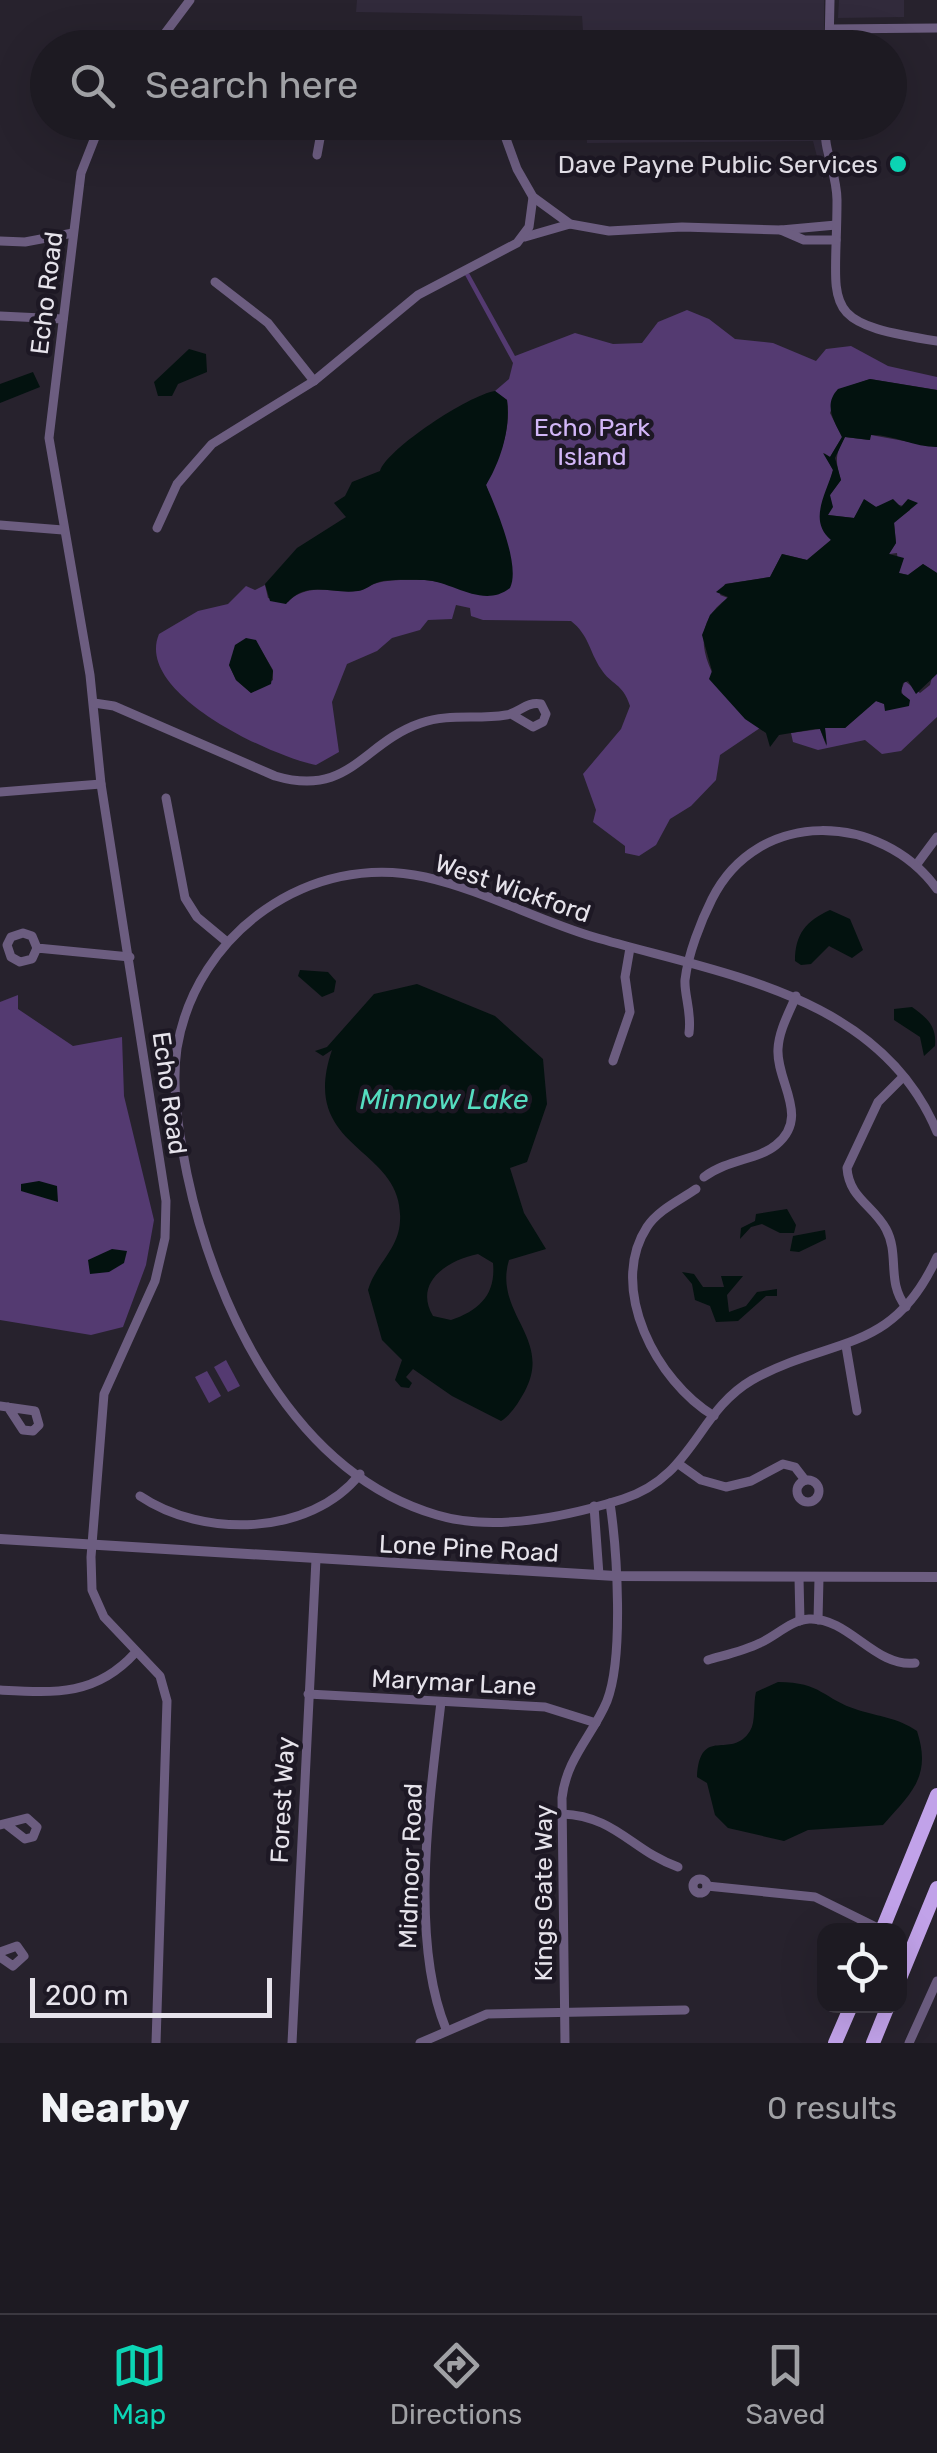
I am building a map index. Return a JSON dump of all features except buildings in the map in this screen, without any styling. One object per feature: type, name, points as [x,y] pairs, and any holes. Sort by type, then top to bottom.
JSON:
[{"type":"highway","points":[[885,1923],[930,1828],[937,1795]]},
{"type":"highway","points":[[907,1961],[937,1888]]},
{"type":"highway","points":[[835,2043],[847,2013]]},
{"type":"highway","points":[[873,2043],[885,2013]]},
{"type":"street","points":[[168,30],[190,0]]},
{"type":"street","points":[[830,0],[830,28],[937,28]]},
{"type":"street","name":"Echo Road","points":[[93,140],[83,164],[48,438],[94,702],[101,784],[130,957],[166,1224],[147,1303],[104,1394],[91,1545],[91,1582],[98,1606],[113,1630],[160,1676],[168,1709],[156,2043]]},
{"type":"street","points":[[318,155],[320,140]]},
{"type":"street","points":[[508,140],[533,197],[570,224]]},
{"type":"street","points":[[826,140],[836,191],[836,292],[852,319],[877,332],[937,341]]},
{"type":"street","points":[[525,236],[533,197]]},
{"type":"street","points":[[157,528],[177,484],[201,454],[226,434],[314,381],[411,300],[525,236],[570,224],[609,231],[682,226],[781,230],[836,225]]},
{"type":"street","points":[[781,230],[804,240],[836,240]]},
{"type":"street","points":[[0,241],[24,242],[73,233]]},
{"type":"street","points":[[214,282],[268,322],[314,381]]},
{"type":"street","points":[[0,316],[63,319]]},
{"type":"street","points":[[0,525],[64,530]]},
{"type":"street","points":[[94,702],[114,706],[275,776],[300,781],[347,773],[392,738],[422,722],[511,714]]},
{"type":"street","points":[[0,792],[101,784]]},
{"type":"street","points":[[166,798],[185,898],[197,916],[227,942]]},
{"type":"street","points":[[689,1033],[692,1005],[685,983],[718,888],[744,859],[777,839],[812,830],[846,830],[893,847],[917,864],[937,888]]},
{"type":"street","points":[[917,864],[937,837]]},
{"type":"street","name":"West Wickford","points":[[680,1465],[647,1489],[594,1506],[500,1522],[456,1520],[406,1504],[360,1474],[300,1420],[261,1369],[229,1311],[196,1216],[180,1130],[176,1062],[195,992],[227,942],[252,918],[292,893],[328,880],[372,872],[437,880],[630,948],[796,996],[857,1033],[903,1077],[937,1132]]},
{"type":"street","points":[[37,948],[130,957]]},
{"type":"street","points":[[613,1061],[630,1012],[625,977],[630,948]]},
{"type":"street","points":[[704,1177],[734,1159],[771,1148],[787,1131],[792,1101],[778,1051],[796,996]]},
{"type":"street","points":[[903,1077],[878,1102],[847,1168],[854,1193],[889,1236],[893,1282],[906,1307]]},
{"type":"street","points":[[696,1189],[648,1226],[634,1254],[630,1280],[663,1366],[684,1393],[714,1416]]},
{"type":"street","points":[[804,1480],[795,1467],[783,1464],[742,1485],[718,1486],[680,1465],[714,1416],[752,1380],[846,1346],[883,1327],[906,1307],[937,1259]]},
{"type":"street","points":[[846,1346],[857,1411]]},
{"type":"street","points":[[140,1496],[179,1516],[250,1525],[311,1509],[339,1493],[360,1474]]},
{"type":"street","name":"Kings Gate Way","points":[[564,2043],[565,1776],[596,1723],[613,1679],[615,1576],[610,1502]]},
{"type":"street","points":[[594,1506],[599,1575]]},
{"type":"street","points":[[597,1522],[612,1519]]},
{"type":"street","name":"Lone Pine Road","points":[[0,1539],[615,1576],[937,1577]]},
{"type":"street","name":"Forest Way","points":[[292,2043],[316,1559]]},
{"type":"street","points":[[799,1578],[800,1621]]},
{"type":"street","points":[[818,1620],[819,1578]]},
{"type":"street","points":[[708,1660],[754,1646],[800,1621],[818,1620],[888,1658],[915,1663]]},
{"type":"street","points":[[0,1690],[80,1690],[106,1680],[135,1653]]},
{"type":"street","name":"Marymar Lane","points":[[308,1694],[545,1707],[596,1723]]},
{"type":"street","name":"Midmoor Road","points":[[441,1702],[426,1946],[429,1978],[446,2028]]},
{"type":"street","points":[[562,1814],[607,1822],[654,1857],[678,1867]]},
{"type":"street","points":[[707,1886],[819,1898],[868,1923]]},
{"type":"street","points":[[910,2043],[937,1981]]},
{"type":"street","points":[[420,2043],[446,2028],[487,2014],[685,2010]]},
{"type":"shaded area","points":[[357,0],[824,0],[824,30],[583,30],[582,16],[356,12]]},
{"type":"shaded area","points":[[839,0],[904,0],[904,17],[838,18]]},
{"type":"shaded area","points":[[587,140],[824,140],[823,180],[813,141]]},
{"type":"green space","name":"Echo Park Island","points":[[469,273],[515,356],[575,333],[613,344],[642,343],[658,322],[687,310],[709,319],[735,339],[773,343],[816,361],[826,349],[851,346],[888,366],[937,377],[937,390],[870,379],[838,390],[830,413],[842,437],[830,457],[824,453],[833,470],[820,519],[832,539],[807,560],[782,554],[770,577],[725,584],[720,595],[728,598],[712,613],[705,630],[704,648],[719,685],[760,728],[720,755],[716,780],[691,806],[670,819],[656,845],[639,856],[625,853],[625,846],[593,822],[596,810],[583,774],[621,729],[630,706],[571,621],[483,620],[471,616],[470,608],[456,605],[452,619],[428,620],[420,630],[392,638],[377,651],[347,664],[332,702],[339,752],[316,765],[269,749],[211,718],[167,678],[157,656],[159,634],[198,611],[228,604],[246,586],[255,590],[265,585],[268,598],[288,602],[311,590],[358,591],[400,580],[434,581],[478,593],[499,594],[507,547],[486,485],[503,446],[507,424],[507,400],[495,391],[509,379],[513,363],[465,275]],"holes":[[[256,641],[273,670],[273,680],[251,693],[236,680],[229,665]]]},
{"type":"green space","points":[[871,435],[937,447],[937,573],[923,564],[908,575],[899,573],[897,553],[889,554],[896,543],[894,522],[910,510],[906,507],[876,507],[865,500],[854,518],[828,515],[830,495],[841,480],[837,458],[845,437],[869,440]]},
{"type":"green space","points":[[933,673],[937,674],[937,717],[901,751],[882,754],[865,740],[818,750],[793,742],[791,733],[820,729],[826,745],[825,728],[845,728],[876,701],[885,704],[905,700],[901,690],[905,681],[920,693],[930,685]]},
{"type":"green space","points":[[18,995],[18,1009],[73,1046],[122,1037],[124,1096],[154,1220],[146,1265],[123,1327],[91,1335],[0,1320],[0,1002]]},
{"type":"green space","points":[[226,1360],[240,1386],[228,1392],[214,1367]]},
{"type":"green space","points":[[207,1371],[221,1396],[209,1403],[195,1377]]},
{"type":"water","points":[[189,349],[206,354],[207,372],[178,384],[172,396],[158,396],[154,382]]},
{"type":"water","points":[[33,372],[40,387],[0,403],[0,384]]},
{"type":"water","points":[[870,379],[937,390],[937,447],[879,435],[871,435],[870,440],[845,437],[835,458],[841,480],[830,495],[833,507],[828,515],[854,518],[864,499],[876,507],[893,499],[901,507],[908,499],[918,503],[894,523],[896,543],[889,554],[904,558],[899,573],[908,575],[923,564],[937,573],[937,674],[916,694],[908,681],[903,683],[901,693],[910,700],[909,706],[885,711],[884,704],[876,701],[845,728],[825,728],[827,746],[820,729],[815,729],[779,735],[770,747],[766,733],[745,719],[709,679],[712,671],[702,635],[710,615],[728,597],[716,592],[726,584],[770,577],[782,554],[807,560],[831,540],[824,533],[820,516],[833,470],[823,453],[830,457],[842,437],[831,413],[831,401],[838,389]]},
{"type":"water","points":[[495,391],[507,400],[506,435],[486,485],[510,552],[510,588],[489,596],[425,580],[395,580],[358,591],[311,590],[294,596],[286,604],[270,601],[265,584],[297,548],[346,517],[334,503],[345,496],[352,482],[380,471],[398,449],[449,412]]},
{"type":"water","points":[[246,638],[256,640],[273,671],[271,684],[251,693],[236,680],[229,665],[235,645]]},
{"type":"water","points":[[830,910],[850,919],[863,950],[852,958],[829,946],[811,964],[801,965],[795,961],[800,936],[808,924]]},
{"type":"water","points":[[300,970],[328,972],[336,981],[334,992],[322,997],[298,976]]},
{"type":"water","name":"Minnow Lake","points":[[417,984],[495,1016],[543,1059],[547,1104],[527,1162],[510,1168],[524,1213],[546,1249],[509,1260],[506,1279],[514,1311],[528,1340],[532,1372],[517,1404],[501,1421],[452,1396],[413,1369],[406,1377],[412,1383],[409,1388],[401,1387],[395,1380],[402,1360],[382,1340],[368,1290],[399,1231],[397,1196],[387,1177],[339,1129],[329,1109],[325,1084],[332,1050],[323,1056],[315,1051],[327,1047],[374,994]],"holes":[[[478,1254],[493,1263],[492,1284],[478,1306],[451,1320],[433,1316],[427,1293],[437,1274],[456,1261]]]},
{"type":"water","points":[[912,1007],[933,1028],[935,1046],[924,1056],[920,1037],[894,1020],[894,1009]]},
{"type":"water","points":[[39,1181],[57,1186],[58,1202],[21,1191],[21,1184]]},
{"type":"water","points":[[787,1209],[796,1225],[794,1233],[780,1233],[762,1224],[751,1227],[740,1239],[741,1228],[755,1221],[756,1214]]},
{"type":"water","points":[[825,1230],[826,1239],[799,1252],[790,1251],[793,1236]]},
{"type":"water","points":[[112,1249],[127,1251],[124,1263],[109,1272],[90,1274],[88,1260]]},
{"type":"water","points":[[682,1272],[694,1274],[703,1287],[724,1287],[721,1276],[743,1276],[727,1295],[729,1312],[746,1306],[757,1292],[777,1289],[777,1296],[766,1296],[738,1321],[716,1322],[710,1306],[695,1300],[692,1284]]},
{"type":"water","points":[[778,1682],[813,1688],[846,1706],[895,1720],[917,1731],[920,1773],[910,1793],[883,1825],[808,1830],[784,1841],[728,1828],[715,1815],[707,1783],[697,1777],[699,1761],[710,1747],[734,1743],[750,1731],[756,1692]]},
{"type":"place","name":"Dave Payne Public Services","points":[[898,164]]}]
